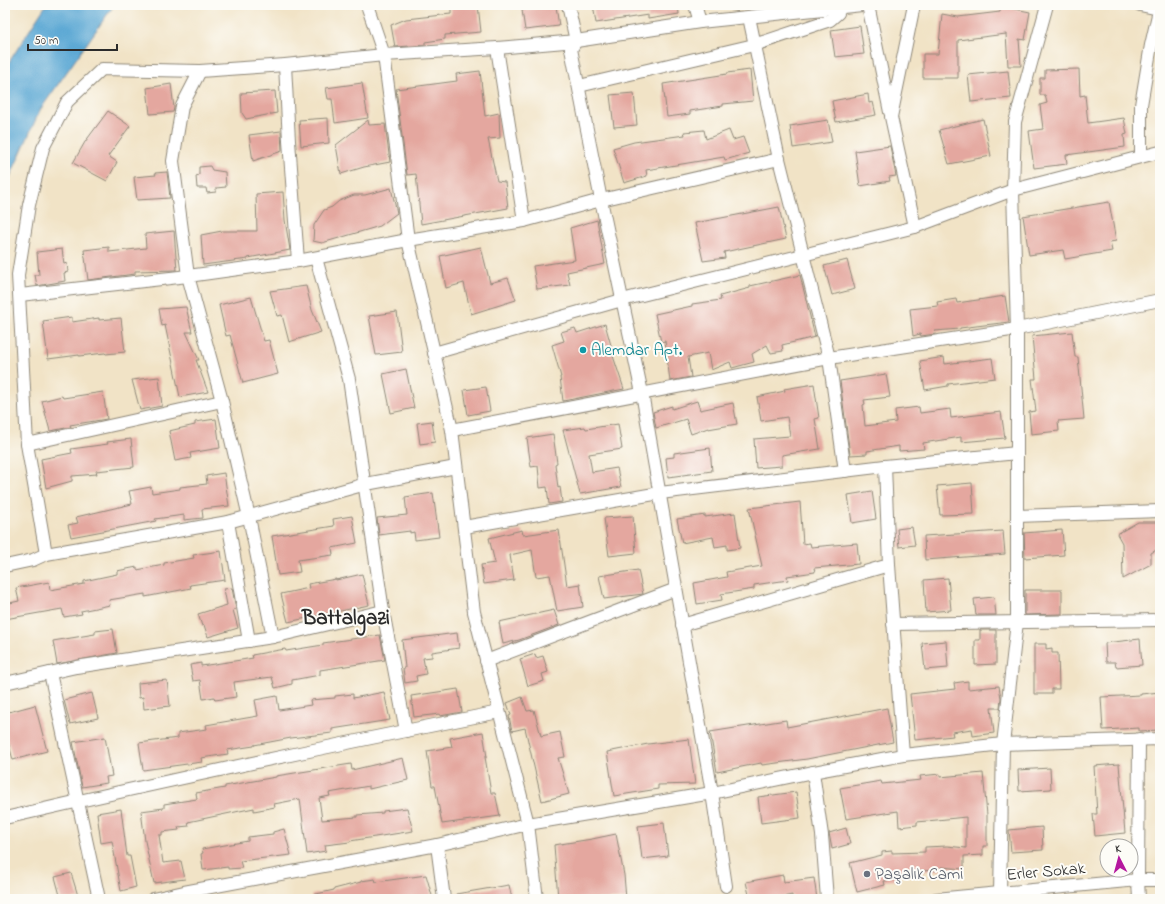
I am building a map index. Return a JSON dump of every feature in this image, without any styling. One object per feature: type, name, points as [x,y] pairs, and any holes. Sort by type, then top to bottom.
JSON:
[{"type":"street","points":[[367,5],[384,56],[408,240],[452,430],[474,612],[528,824],[537,899]]},
{"type":"street","points":[[568,5],[576,41],[571,49],[642,393],[712,793],[726,886]]},
{"type":"street","points":[[695,5],[700,22]]},
{"type":"street","points":[[46,554],[27,444],[18,275],[29,205],[43,148],[67,102],[102,70],[200,71],[497,48],[576,41],[700,22],[823,7],[840,8],[862,5]]},
{"type":"street","points":[[868,5],[915,227]]},
{"type":"street","points":[[891,117],[914,5]]},
{"type":"street","points":[[1000,893],[1003,744],[1017,622],[1016,329],[1013,190],[1015,122],[1047,5]]},
{"type":"street","points":[[1140,5],[1160,7],[1151,45],[1141,104],[1141,157]]},
{"type":"street","points":[[579,86],[754,45],[830,20],[838,14],[840,8]]},
{"type":"street","points":[[749,17],[778,158],[829,358],[845,471]]},
{"type":"street","points":[[497,48],[524,221]]},
{"type":"street","points":[[285,65],[298,261]]},
{"type":"street","points":[[200,71],[182,106],[173,161],[188,276],[222,401],[249,517],[273,637]]},
{"type":"street","points":[[434,353],[622,300],[915,227],[1013,190],[1160,152]]},
{"type":"street","points":[[20,295],[188,276],[298,261],[408,240],[524,221],[601,200],[778,158]]},
{"type":"street","points":[[316,258],[349,379],[366,484],[383,611],[406,731]]},
{"type":"street","points":[[452,430],[829,358],[1016,329],[1160,300]]},
{"type":"street","points":[[27,444],[222,401]]},
{"type":"street","points":[[464,527],[660,493],[885,466],[1017,454]]},
{"type":"street","points":[[5,566],[33,560],[46,554],[228,522],[366,484],[456,466]]},
{"type":"street","points":[[885,466],[889,565],[903,756]]},
{"type":"street","points":[[1017,516],[1160,511]]},
{"type":"street","points":[[228,522],[249,641]]},
{"type":"street","points":[[682,625],[889,565]]},
{"type":"street","points":[[486,661],[676,589]]},
{"type":"street","points":[[5,683],[76,667],[273,637],[383,611]]},
{"type":"street","points":[[893,624],[1160,620]]},
{"type":"street","points":[[50,673],[99,899]]},
{"type":"street","points":[[5,818],[297,753],[499,712]]},
{"type":"street","points":[[1139,739],[1139,899]]},
{"type":"street","points":[[153,899],[184,895],[437,845],[528,824],[712,793],[813,772],[903,756],[1003,744],[1160,739]]},
{"type":"street","points":[[813,772],[822,835],[827,899]]},
{"type":"street","points":[[437,845],[444,899]]},
{"type":"street","name":"Erler Sokak","points":[[936,899],[1138,880],[1160,880]]},
{"type":"water","points":[[46,5],[114,5],[40,110],[5,188],[5,68]]},
{"type":"building","points":[[451,5],[478,5],[481,32],[445,35],[445,39],[425,42],[425,45],[395,47],[391,25],[406,19],[451,14]]},
{"type":"building","points":[[593,5],[678,5],[679,14],[648,19],[648,15],[596,23]]},
{"type":"building","points":[[556,6],[559,26],[525,30],[522,10]]},
{"type":"building","points":[[1001,6],[1030,12],[1025,40],[1019,39],[1021,66],[1008,66],[1006,34],[958,40],[958,78],[923,78],[923,54],[938,54],[942,14],[958,17],[1000,12]]},
{"type":"building","points":[[860,26],[864,54],[835,57],[831,30]]},
{"type":"building","points":[[1079,69],[1080,96],[1085,95],[1088,123],[1124,118],[1127,134],[1124,135],[1125,147],[1066,155],[1067,164],[1034,168],[1029,131],[1043,129],[1040,105],[1047,103],[1045,95],[1040,95],[1040,78],[1045,78],[1045,70]]},
{"type":"building","points":[[750,70],[753,101],[723,104],[723,106],[690,111],[690,114],[667,117],[663,84]]},
{"type":"building","points":[[480,71],[485,116],[499,113],[500,138],[488,139],[497,181],[505,182],[508,208],[421,224],[416,174],[407,175],[396,89],[457,81],[456,74]]},
{"type":"building","points":[[1008,71],[1011,98],[971,102],[968,75]]},
{"type":"building","points":[[362,83],[368,118],[335,123],[332,99],[328,99],[326,88]]},
{"type":"building","points":[[171,84],[174,108],[173,112],[150,114],[147,88]]},
{"type":"building","points":[[275,91],[277,113],[246,119],[242,113],[241,93]]},
{"type":"building","points":[[634,93],[637,125],[614,127],[610,95]]},
{"type":"building","points":[[868,94],[869,103],[873,102],[876,115],[836,122],[832,101]]},
{"type":"building","points":[[108,111],[130,126],[108,156],[117,162],[107,181],[73,163],[85,142]]},
{"type":"building","points":[[328,118],[329,143],[301,146],[299,120]]},
{"type":"building","points":[[983,119],[991,156],[949,164],[939,130]]},
{"type":"building","points":[[368,120],[369,125],[385,124],[390,162],[364,167],[341,174],[336,145]]},
{"type":"building","points":[[828,120],[832,142],[793,148],[790,126]]},
{"type":"building","points":[[704,130],[706,139],[729,130],[733,140],[743,137],[749,153],[725,160],[724,157],[646,170],[647,176],[624,183],[613,148],[634,142],[685,135],[684,132]]},
{"type":"building","points":[[281,131],[282,151],[253,161],[249,135]]},
{"type":"building","points":[[890,146],[896,176],[889,177],[890,181],[860,186],[855,151]]},
{"type":"building","points":[[210,166],[212,170],[225,172],[226,187],[216,188],[216,192],[207,193],[206,188],[197,188],[196,176],[199,175],[199,167]]},
{"type":"building","points":[[167,172],[170,198],[137,200],[134,177],[156,175],[155,173]]},
{"type":"building","points":[[391,188],[397,213],[380,226],[322,243],[313,241],[314,225],[324,210],[332,207],[339,201],[354,195],[365,195]]},
{"type":"building","points":[[283,192],[285,220],[290,250],[248,259],[203,265],[201,235],[222,231],[257,231],[256,194]]},
{"type":"building","points":[[1109,202],[1116,241],[1110,242],[1112,251],[1065,259],[1063,250],[1029,255],[1023,216]]},
{"type":"building","points":[[779,207],[786,239],[724,252],[725,258],[703,261],[695,223]]},
{"type":"building","points":[[597,220],[605,264],[567,272],[570,285],[537,289],[533,266],[575,260],[570,228]]},
{"type":"building","points":[[174,231],[177,270],[135,271],[135,274],[88,280],[84,250],[109,247],[109,252],[146,248],[145,234]]},
{"type":"building","points":[[481,247],[490,283],[508,278],[516,300],[471,314],[464,283],[446,288],[440,256]]},
{"type":"building","points":[[62,249],[64,264],[67,263],[68,272],[64,273],[65,281],[37,286],[35,275],[39,275],[37,252]]},
{"type":"building","points":[[847,260],[855,289],[832,295],[824,266]]},
{"type":"building","points":[[800,275],[815,337],[782,345],[783,351],[771,353],[767,345],[752,354],[754,362],[732,368],[730,362],[711,370],[708,353],[688,357],[691,377],[670,381],[665,341],[661,342],[655,314],[692,306],[692,304],[721,300],[720,296],[750,288],[750,286]]},
{"type":"building","points":[[306,286],[312,310],[321,332],[289,342],[282,315],[277,316],[270,291]]},
{"type":"building","points":[[1005,296],[1009,322],[935,331],[936,334],[921,336],[920,334],[913,336],[910,309],[938,306],[937,302],[956,299],[957,303]]},
{"type":"building","points":[[251,297],[264,341],[269,340],[278,374],[243,383],[230,335],[226,336],[219,305]]},
{"type":"building","points":[[186,307],[192,332],[186,332],[199,360],[196,360],[208,392],[180,397],[165,325],[162,326],[159,309]]},
{"type":"building","points":[[397,312],[402,352],[376,355],[369,316]]},
{"type":"building","points":[[72,317],[72,322],[99,318],[99,320],[121,318],[125,352],[48,359],[43,321]]},
{"type":"building","points":[[605,324],[613,356],[624,389],[563,401],[561,377],[552,345],[564,341],[561,332],[575,328],[577,333]]},
{"type":"building","points":[[1072,332],[1075,357],[1078,357],[1084,419],[1058,421],[1059,431],[1031,434],[1029,412],[1036,411],[1032,379],[1036,379],[1032,336]]},
{"type":"building","points":[[944,357],[945,364],[992,358],[995,378],[948,384],[948,386],[925,390],[920,361]]},
{"type":"building","points":[[406,369],[414,408],[391,413],[383,374]]},
{"type":"building","points":[[886,374],[890,397],[864,400],[865,426],[896,422],[895,410],[919,407],[920,413],[950,409],[951,418],[1001,412],[1005,438],[961,442],[961,437],[923,443],[924,449],[899,451],[899,446],[867,451],[867,454],[850,455],[840,381]]},
{"type":"building","points":[[159,377],[162,406],[140,410],[132,380]]},
{"type":"building","points":[[814,384],[819,418],[815,419],[820,449],[782,455],[782,466],[756,468],[754,439],[790,436],[787,417],[761,421],[757,397],[785,391],[784,389]]},
{"type":"building","points":[[486,387],[490,411],[468,415],[464,390]]},
{"type":"building","points":[[103,392],[107,419],[70,425],[71,427],[50,431],[42,401],[62,396],[63,398]]},
{"type":"building","points":[[697,401],[700,410],[733,403],[737,424],[708,428],[691,434],[686,419],[656,428],[653,412],[672,406],[672,409]]},
{"type":"building","points":[[216,419],[220,448],[190,453],[191,458],[175,461],[169,431],[195,425],[195,422]]},
{"type":"building","points":[[432,421],[435,442],[420,444],[417,423]]},
{"type":"building","points":[[618,424],[622,449],[589,454],[592,472],[617,468],[621,487],[580,494],[563,430],[585,427],[586,429]]},
{"type":"building","points":[[553,434],[557,463],[555,464],[558,488],[560,487],[562,502],[549,504],[547,487],[540,488],[538,466],[531,467],[527,438]]},
{"type":"building","points":[[131,439],[134,467],[96,471],[97,474],[72,476],[72,481],[46,488],[41,459],[72,453],[71,449]]},
{"type":"building","points":[[710,448],[712,471],[668,477],[666,458],[674,457],[674,453]]},
{"type":"building","points":[[224,473],[229,506],[202,509],[203,518],[184,520],[184,515],[155,519],[156,521],[71,537],[68,525],[78,523],[76,517],[132,504],[129,491],[151,487],[152,493],[180,489],[180,487],[207,484],[206,476]]},
{"type":"building","points":[[972,483],[974,514],[940,515],[937,486]]},
{"type":"building","points":[[872,491],[876,519],[852,523],[848,495]]},
{"type":"building","points":[[433,493],[439,537],[415,540],[414,532],[410,533],[410,531],[379,535],[377,518],[407,515],[405,497]]},
{"type":"building","points":[[800,502],[803,544],[810,543],[811,547],[857,543],[859,564],[814,568],[815,572],[787,576],[788,580],[754,585],[754,589],[721,594],[722,600],[697,604],[694,583],[727,577],[726,572],[762,566],[749,508]]},
{"type":"building","points":[[735,513],[740,548],[727,550],[727,545],[715,547],[713,537],[682,543],[677,519]]},
{"type":"building","points":[[352,516],[357,543],[332,548],[333,555],[298,560],[300,572],[278,575],[272,536],[334,526],[333,519]]},
{"type":"building","points":[[633,516],[636,553],[609,556],[604,518]]},
{"type":"building","points":[[1138,522],[1160,522],[1160,548],[1151,553],[1151,564],[1123,579],[1122,543],[1117,534]]},
{"type":"building","points":[[912,527],[915,545],[899,547],[897,529]]},
{"type":"building","points":[[522,530],[523,535],[559,530],[567,586],[580,584],[583,607],[557,611],[550,575],[536,577],[532,550],[510,555],[514,580],[484,584],[481,565],[495,563],[489,538]]},
{"type":"building","points":[[1062,530],[1064,555],[1025,558],[1024,533]]},
{"type":"building","points":[[1003,531],[1005,554],[925,560],[924,536]]},
{"type":"building","points":[[221,551],[225,580],[190,585],[191,588],[145,597],[145,594],[109,600],[110,605],[81,611],[82,614],[64,617],[62,609],[5,619],[5,604],[19,601],[16,588],[49,582],[50,590],[84,584],[84,581],[117,574],[117,571],[137,567],[137,570],[164,565],[164,563],[194,558],[193,555]]},
{"type":"building","points":[[638,570],[643,594],[604,599],[599,576]]},
{"type":"building","points":[[362,574],[369,605],[288,622],[281,594],[309,588],[308,584]]},
{"type":"building","points":[[948,578],[951,610],[926,612],[924,580]]},
{"type":"building","points":[[232,588],[236,609],[233,610],[238,628],[208,637],[198,614],[227,605],[224,589]]},
{"type":"building","points":[[1025,590],[1062,590],[1062,614],[1025,615]]},
{"type":"building","points":[[994,597],[996,615],[976,615],[974,599]]},
{"type":"building","points":[[554,610],[559,625],[519,640],[503,644],[499,622]]},
{"type":"building","points":[[113,629],[117,653],[57,664],[53,641],[95,634],[95,631]]},
{"type":"building","points":[[980,630],[996,630],[996,664],[975,665],[975,640],[980,640]]},
{"type":"building","points":[[457,633],[459,648],[432,652],[432,657],[423,658],[426,674],[416,676],[417,681],[405,683],[402,640]]},
{"type":"building","points":[[380,635],[385,660],[320,670],[320,675],[292,680],[292,684],[275,688],[272,677],[234,682],[236,697],[215,700],[214,697],[203,699],[200,680],[193,681],[190,665],[201,663],[201,666],[241,660],[253,658],[252,655],[285,649],[286,651],[323,645],[323,643]]},
{"type":"building","points":[[1140,639],[1142,665],[1116,667],[1115,662],[1106,662],[1105,643]]},
{"type":"building","points":[[946,641],[948,668],[925,670],[922,643]]},
{"type":"building","points":[[1034,644],[1046,644],[1046,649],[1052,648],[1052,653],[1058,653],[1059,689],[1052,689],[1052,694],[1034,694]]},
{"type":"building","points":[[535,654],[536,658],[543,656],[548,672],[542,674],[544,681],[528,686],[520,659]]},
{"type":"building","points":[[167,680],[170,706],[144,709],[143,697],[139,698],[138,683]]},
{"type":"building","points":[[968,681],[968,689],[999,686],[1001,698],[1000,708],[991,708],[994,733],[973,736],[972,729],[952,732],[953,736],[915,740],[910,694],[955,689],[954,683]]},
{"type":"building","points":[[458,689],[462,712],[440,716],[440,714],[414,717],[411,696]]},
{"type":"building","points":[[384,692],[390,720],[332,729],[332,733],[291,738],[227,750],[228,754],[201,758],[202,762],[143,770],[139,743],[178,738],[178,733],[207,729],[206,725],[258,716],[255,700],[277,696],[279,710],[311,705],[310,700],[335,698],[335,696],[353,694],[353,698]]},
{"type":"building","points":[[1160,692],[1160,730],[1139,731],[1139,728],[1103,730],[1101,697],[1141,695]]},
{"type":"building","points":[[92,693],[98,718],[70,724],[64,700]]},
{"type":"building","points":[[522,697],[527,711],[534,710],[541,736],[560,732],[565,757],[558,758],[569,794],[542,801],[525,728],[512,731],[509,716],[511,715],[507,703]]},
{"type":"building","points":[[35,705],[47,751],[13,760],[5,730],[5,713]]},
{"type":"building","points":[[887,708],[893,742],[807,759],[762,765],[761,763],[717,772],[710,732],[786,720],[787,727]]},
{"type":"building","points":[[483,732],[487,757],[485,757],[491,793],[495,793],[500,816],[442,824],[435,786],[432,786],[427,751],[452,747],[450,738]]},
{"type":"building","points":[[105,737],[112,776],[106,777],[107,783],[82,787],[73,742]]},
{"type":"building","points":[[689,739],[695,784],[658,785],[658,789],[614,796],[607,752],[648,744]]},
{"type":"building","points":[[403,758],[408,780],[369,789],[369,786],[329,793],[330,796],[319,798],[322,820],[357,817],[357,815],[383,813],[383,811],[407,808],[413,831],[325,845],[326,851],[307,854],[300,799],[274,804],[275,807],[254,811],[254,808],[188,822],[189,826],[178,827],[179,830],[162,832],[162,835],[159,835],[163,863],[181,861],[185,879],[154,883],[145,841],[141,811],[164,808],[164,804],[197,799],[196,793],[225,788],[225,786],[351,764],[352,770]]},
{"type":"building","points":[[1119,764],[1125,833],[1095,836],[1093,814],[1097,814],[1094,766]]},
{"type":"building","points":[[1050,768],[1051,789],[1019,791],[1018,770]]},
{"type":"building","points":[[983,773],[987,815],[987,846],[983,846],[983,855],[964,856],[964,869],[941,867],[941,870],[919,871],[919,875],[894,876],[895,880],[884,881],[885,885],[857,892],[850,863],[882,855],[882,852],[925,852],[925,847],[947,846],[966,848],[966,817],[917,822],[917,825],[899,827],[898,811],[846,819],[840,788],[881,781],[882,784],[921,780],[920,776],[940,774],[940,777]]},
{"type":"building","points":[[796,792],[800,818],[761,823],[758,797]]},
{"type":"building","points":[[121,809],[127,856],[130,856],[136,887],[121,891],[112,841],[101,843],[97,813]]},
{"type":"building","points":[[664,823],[668,856],[642,859],[638,826]]},
{"type":"building","points":[[1042,827],[1043,850],[1011,852],[1009,830]]},
{"type":"building","points":[[846,828],[850,844],[832,849],[829,833]]},
{"type":"building","points":[[284,829],[291,855],[240,861],[242,868],[228,869],[228,867],[203,870],[201,854],[203,853],[202,849],[248,841],[248,837],[273,834],[273,832]]},
{"type":"building","points":[[616,834],[624,875],[626,899],[558,899],[554,845]]},
{"type":"building","points":[[1008,868],[1020,869],[1019,878],[1008,878]]},
{"type":"building","points":[[71,873],[79,899],[61,899],[55,877]]},
{"type":"building","points":[[426,875],[433,899],[312,899],[312,895],[334,890],[361,881],[375,879],[376,882]]},
{"type":"building","points":[[783,875],[784,882],[814,878],[817,899],[792,899],[792,895],[774,899],[750,899],[746,882]]},
{"type":"building","points":[[509,885],[512,899],[457,899],[456,894]]},
{"type":"place","name":"Alemdar Apt.","points":[[583,350]]},
{"type":"place","name":"Paşalık Cami","points":[[867,874]]},
{"type":"district","name":"Battalgazi","points":[[346,619]]}]
